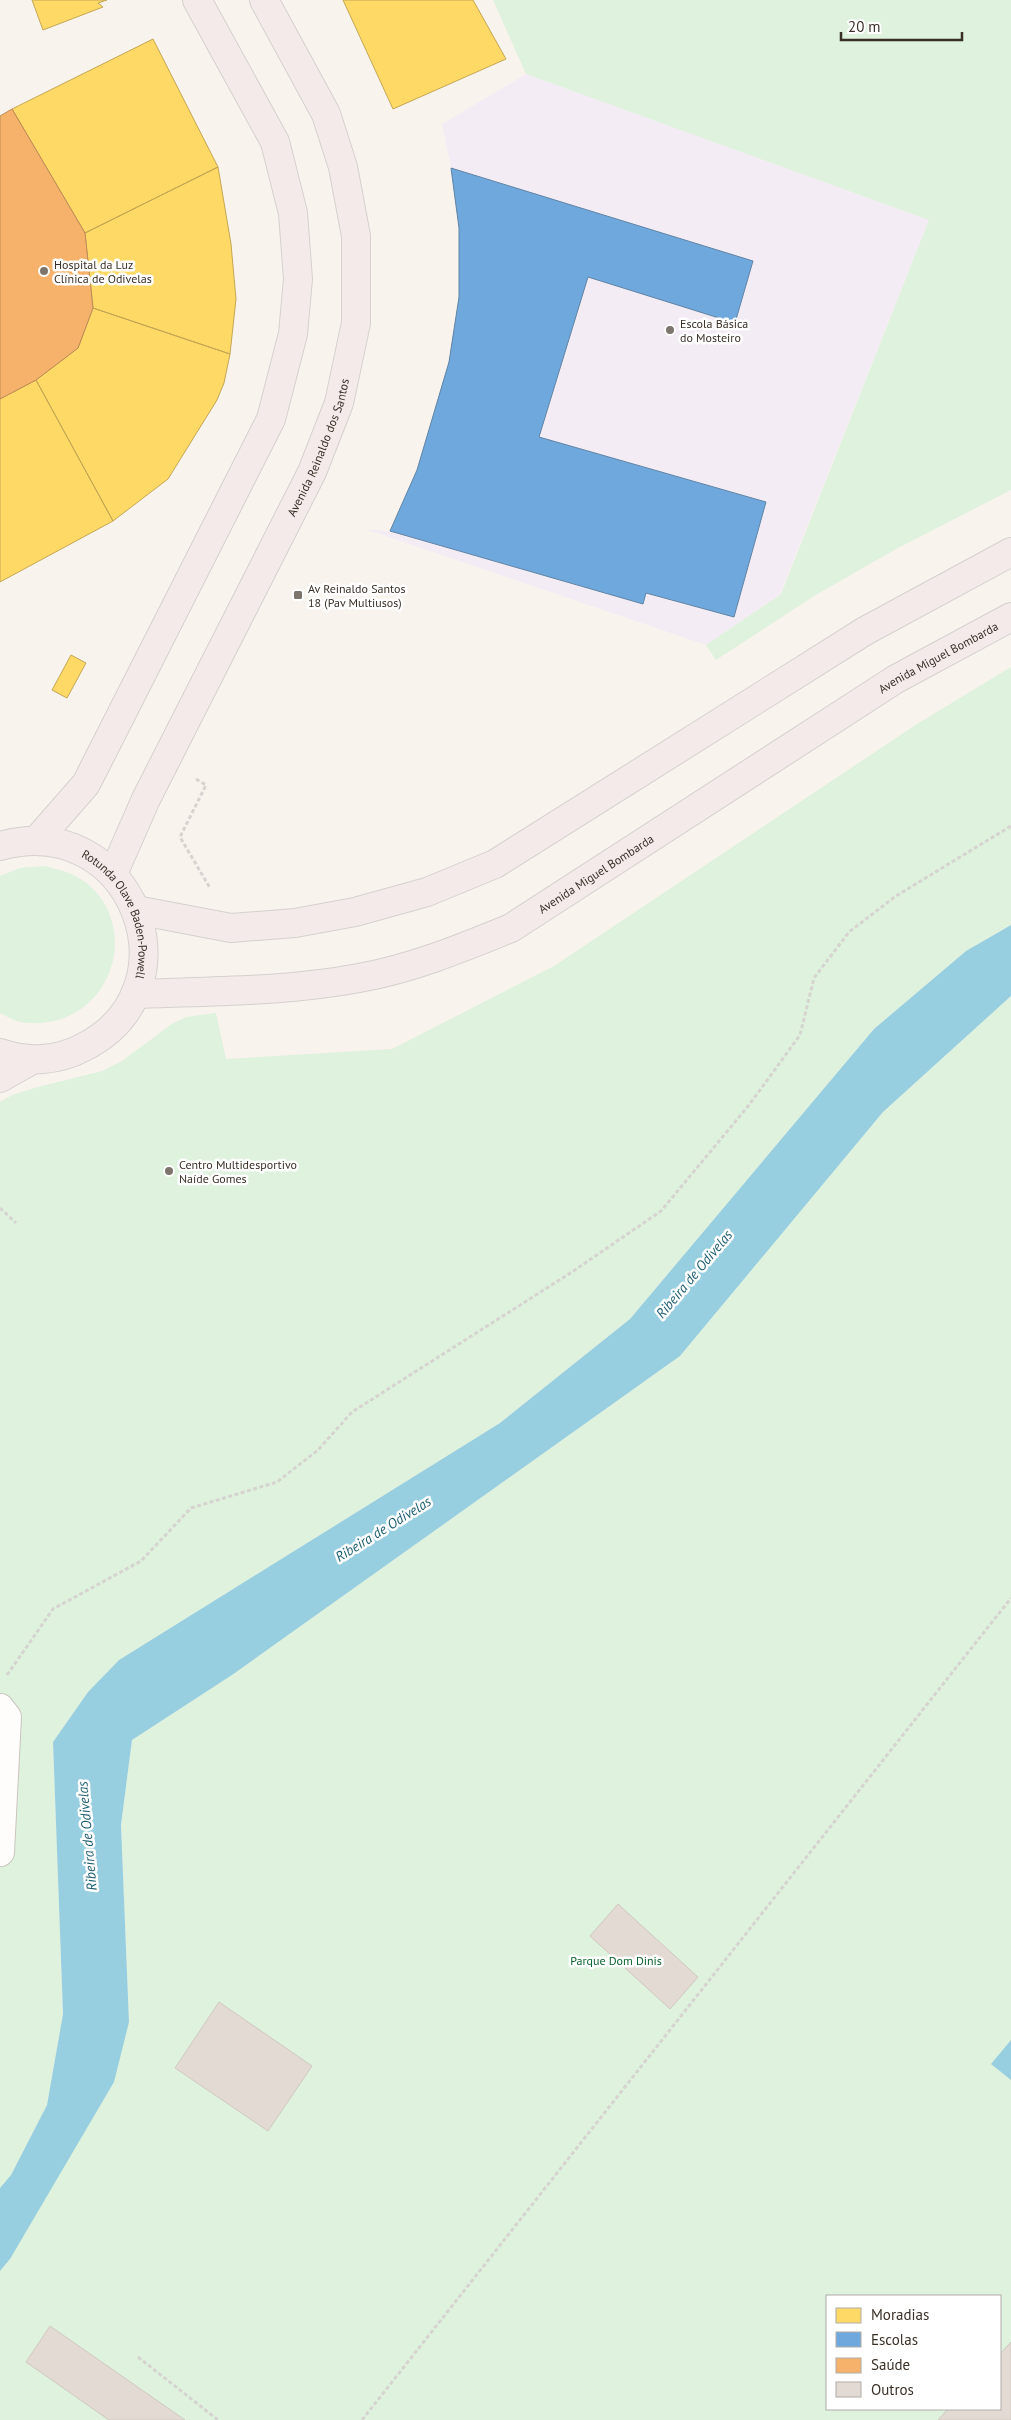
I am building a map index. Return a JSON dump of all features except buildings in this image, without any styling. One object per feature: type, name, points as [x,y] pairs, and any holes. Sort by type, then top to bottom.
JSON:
[{"type":"main road","points":[[37,840],[86,784],[271,419],[293,334],[298,279],[293,213],[275,142],[197,0]]},
{"type":"main road","name":"Avenida Reinaldo dos Santos","points":[[113,874],[164,762],[312,472],[339,404],[356,322],[356,236],[343,167],[326,114],[264,0]]},
{"type":"main road","points":[[136,910],[231,928],[295,923],[355,912],[427,892],[495,864],[865,631],[1011,552]]},
{"type":"main road","name":"Avenida Miguel Bombarda","points":[[134,994],[287,988],[361,978],[444,955],[511,928],[896,679],[1011,618]]},
{"type":"main road","name":"Rotunda Olave Baden-Powell","points":[[0,846],[15,841],[37,840],[65,844],[91,856],[113,874],[127,891],[136,910],[143,938],[143,967],[134,994],[124,1013],[110,1029],[93,1042],[74,1052],[53,1058],[32,1060],[0,1053]]},
{"type":"main road","points":[[0,1078],[32,1060]]},
{"type":"street","points":[[0,1708],[7,1718],[0,1852]]},
{"type":"path","points":[[164,762],[206,785],[180,837],[212,891]]},
{"type":"path","points":[[5,1677],[53,1609],[141,1560],[191,1508],[277,1482],[318,1450],[352,1412],[572,1272],[661,1211],[749,1105],[800,1035],[814,978],[849,932],[896,896],[1011,826]]},
{"type":"path","points":[[0,1208],[16,1223]]},
{"type":"path","points":[[362,2420],[1011,1598]]},
{"type":"path","points":[[138,2357],[218,2420]]},
{"type":"shaded area","name":"Escola Básica do Mosteiro","points":[[526,74],[929,220],[780,594],[706,645],[365,529],[390,531],[417,470],[449,362],[459,297],[459,228],[451,168],[442,124]]},
{"type":"green space","points":[[493,0],[1011,0],[1011,490],[896,549],[814,596],[716,660],[706,645],[781,594],[929,220],[526,74]]},
{"type":"green space","points":[[1011,667],[1011,925],[966,951],[874,1029],[630,1319],[500,1423],[119,1660],[88,1692],[53,1742],[63,2014],[47,2105],[11,2175],[0,2188],[0,1102],[12,1095],[34,1088],[102,1071],[122,1061],[173,1023],[186,1017],[216,1013],[226,1059],[392,1049],[554,966],[917,724]]},
{"type":"green space","points":[[45,866],[74,875],[90,886],[104,903],[112,922],[115,942],[113,962],[105,981],[94,998],[78,1011],[58,1020],[43,1023],[27,1023],[0,1013],[0,876],[20,868]]},
{"type":"green space","name":"Parque Dom Dinis","points":[[1011,996],[1011,2420],[0,2420],[0,2271],[10,2259],[129,2022],[121,1825],[132,1740],[232,1675],[680,1356],[883,1112]]},
{"type":"water","name":"Ribeira de Odivelas","points":[[1011,925],[1011,996],[883,1112],[680,1356],[232,1675],[132,1740],[121,1825],[129,2022],[114,2082],[10,2259],[0,2271],[0,2188],[11,2175],[47,2105],[63,2014],[53,1742],[88,1692],[119,1660],[500,1423],[630,1319],[874,1029],[966,951]]},
{"type":"water","points":[[1011,2040],[1011,2080],[991,2064]]},
{"type":"place","name":"Hospital da Luz Clínica de Odivelas","points":[[44,271]]},
{"type":"place","name":"Escola Básica do Mosteiro","points":[[670,330]]},
{"type":"place","name":"Av Reinaldo Santos 18 (Pav Multiusos)","points":[[298,595]]},
{"type":"place","name":"Centro Multidesportivo Naíde Gomes","points":[[169,1171]]}]
